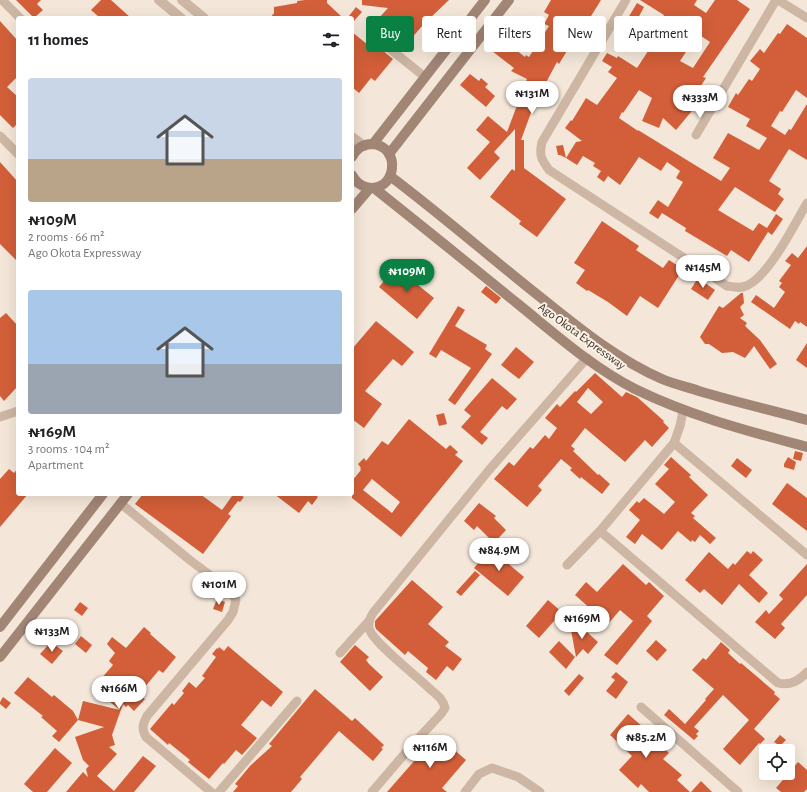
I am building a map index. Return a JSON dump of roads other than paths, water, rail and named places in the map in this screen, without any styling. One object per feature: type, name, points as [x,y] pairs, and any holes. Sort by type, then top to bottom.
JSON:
[{"type":"main road","points":[[354,154],[358,149],[368,145],[425,77],[485,0]]},
{"type":"main road","points":[[389,154],[509,0]]},
{"type":"main road","points":[[354,207],[372,188],[381,186],[386,182],[393,168],[389,154],[382,147],[368,145]]},
{"type":"main road","name":"Ago Okota Expressway","points":[[390,176],[430,206],[522,283],[583,330],[637,366],[662,379],[722,398],[807,420]]},
{"type":"main road","name":"Ago Okota Expressway","points":[[354,179],[361,185],[372,188],[555,335],[614,377],[635,389],[683,411],[719,423],[807,447]]},
{"type":"main road","points":[[0,627],[102,496]]},
{"type":"main road","points":[[0,657],[126,496]]},
{"type":"main road","points":[[76,530],[90,542]]},
{"type":"street","points":[[2,0],[18,16]]},
{"type":"street","points":[[159,0],[179,16]]},
{"type":"street","points":[[182,0],[202,16]]},
{"type":"street","points":[[626,0],[542,142],[540,152],[542,162],[549,170],[727,286],[737,288],[747,286],[758,279],[768,269],[807,203]]},
{"type":"street","points":[[696,135],[777,0],[807,18]]},
{"type":"street","points":[[394,52],[425,77]]},
{"type":"street","points":[[0,136],[16,152]]},
{"type":"street","points":[[354,137],[368,145]]},
{"type":"street","points":[[340,653],[369,621],[373,613],[484,476],[587,358]]},
{"type":"street","points":[[567,565],[600,531],[674,443],[683,411]]},
{"type":"street","points":[[0,416],[16,412]]},
{"type":"street","points":[[674,443],[807,555]]},
{"type":"street","points":[[120,504],[230,590],[236,600],[233,612],[228,620],[142,724],[143,731],[146,736],[211,792]]},
{"type":"street","points":[[600,531],[778,683],[790,684],[802,677],[807,672]]},
{"type":"street","points":[[369,621],[369,628],[372,636],[378,643],[444,701],[445,708],[372,792]]},
{"type":"street","points":[[219,792],[297,701]]},
{"type":"street","points":[[641,707],[738,792]]},
{"type":"street","points":[[465,792],[479,774],[492,768],[518,777],[540,792]]}]
